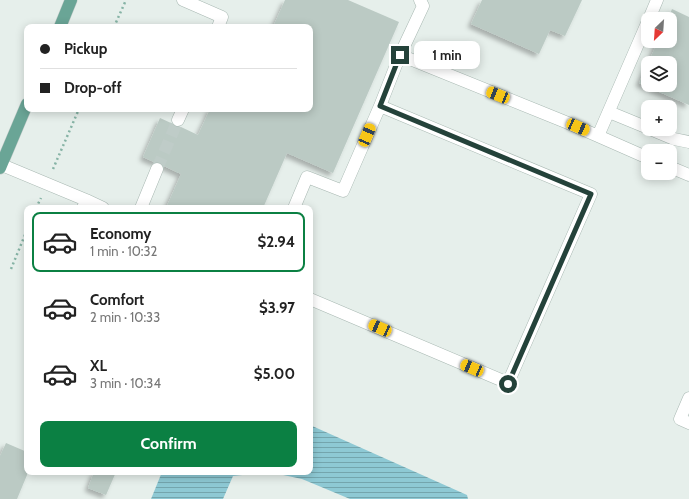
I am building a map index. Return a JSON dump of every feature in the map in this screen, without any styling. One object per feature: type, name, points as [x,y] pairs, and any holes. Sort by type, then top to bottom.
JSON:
[{"type":"main road","points":[[61,24],[71,0]]},
{"type":"main road","points":[[1,166],[24,111]]},
{"type":"lane","points":[[182,0],[220,22]]},
{"type":"lane","points":[[295,205],[307,177],[343,191],[380,106],[400,55],[423,6],[420,0]]},
{"type":"lane","points":[[652,12],[657,0]]},
{"type":"lane","points":[[598,136],[641,37]]},
{"type":"lane","points":[[400,55],[568,123],[641,155]]},
{"type":"lane","points":[[313,300],[508,384],[591,194],[380,106]]},
{"type":"lane","points":[[609,112],[641,126]]},
{"type":"lane","points":[[666,136],[689,142]]},
{"type":"lane","points":[[1,166],[85,204]]},
{"type":"lane","points":[[142,205],[157,169]]},
{"type":"lane","points":[[677,170],[689,175]]},
{"type":"lane","points":[[689,398],[680,420],[689,423]]},
{"type":"path","points":[[115,24],[126,0]]},
{"type":"path","points":[[52,172],[78,112]]},
{"type":"path","points":[[38,205],[41,198]]},
{"type":"path","points":[[11,269],[24,237]]},
{"type":"water","points":[[313,426],[467,495],[468,499],[350,499],[302,479],[283,475],[313,475]]},
{"type":"water","points":[[161,475],[242,475],[233,476],[223,499],[151,499]]},
{"type":"building","points":[[285,0],[348,0],[399,22],[333,173],[287,153],[264,205],[167,205],[181,174],[164,166],[160,162],[154,162],[143,157],[160,118],[171,123],[175,127],[181,127],[198,135],[209,112],[313,112],[313,24],[274,24]]},
{"type":"building","points":[[482,0],[582,0],[565,36],[550,30],[539,54],[471,24]]},
{"type":"building","points":[[672,9],[689,17],[689,105],[659,92],[677,92],[677,56],[651,56],[655,48],[677,48],[677,12],[671,12]]},
{"type":"building","points":[[6,443],[24,451],[24,475],[27,475],[17,499],[0,499],[0,456]]},
{"type":"building","points":[[93,475],[115,475],[106,495],[88,488]]},
{"type":"tunnel","points":[[157,169],[178,120]]},
{"type":"route","points":[[400,55],[380,106],[591,194],[508,384]]}]
